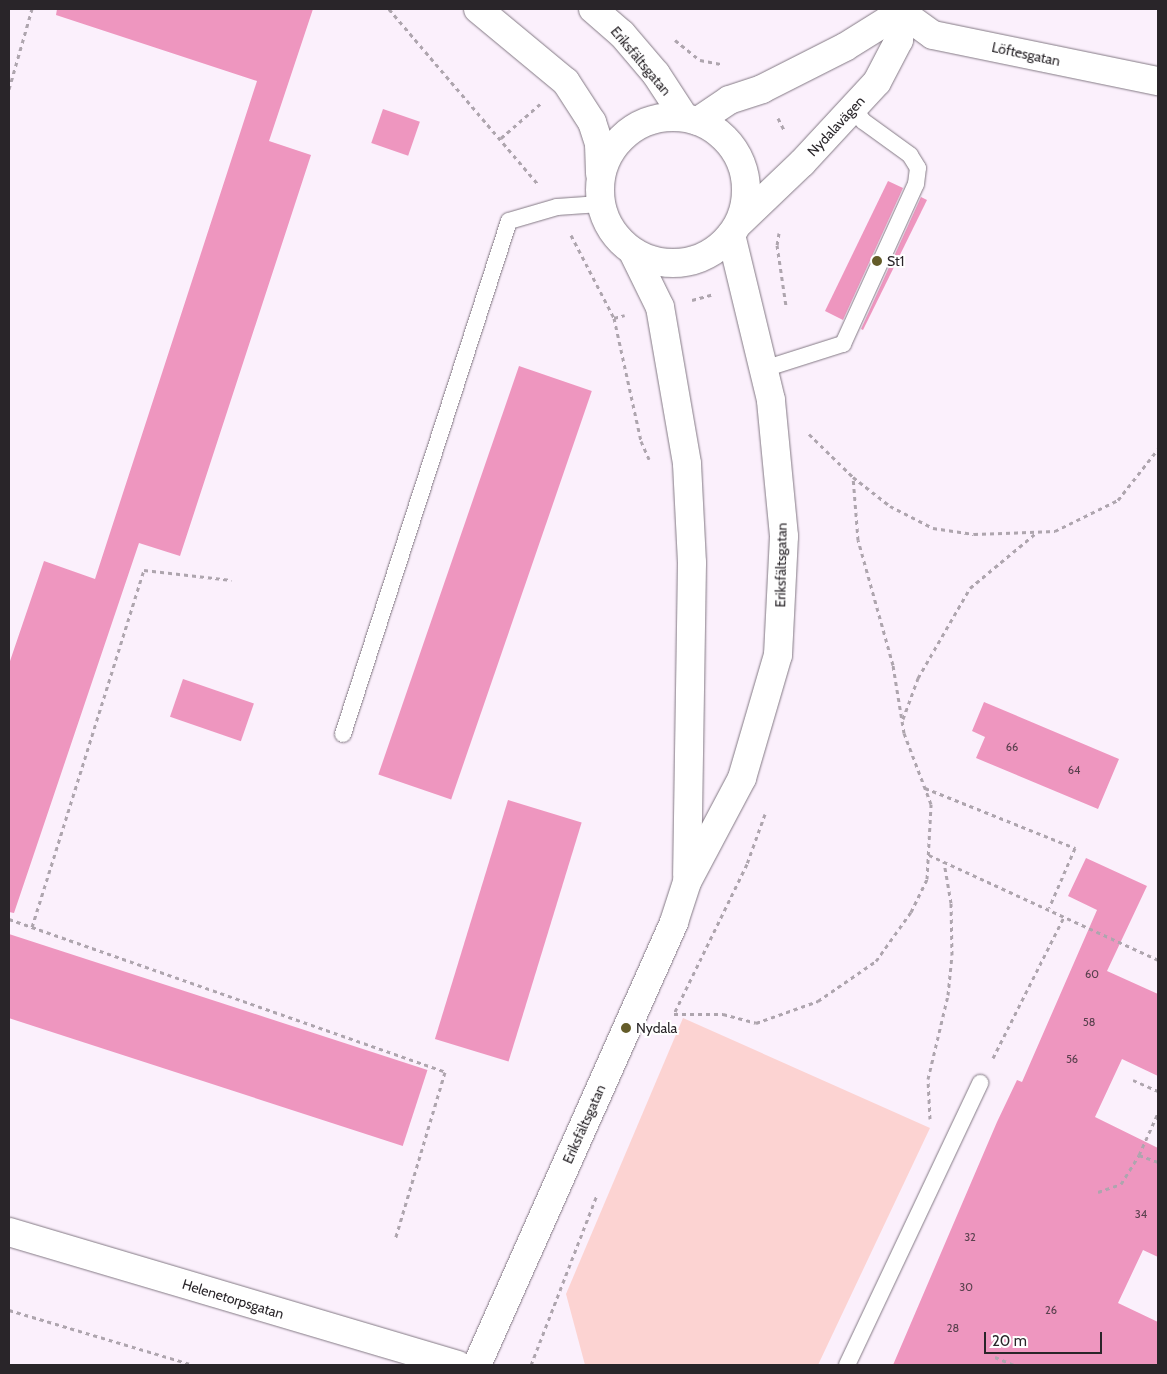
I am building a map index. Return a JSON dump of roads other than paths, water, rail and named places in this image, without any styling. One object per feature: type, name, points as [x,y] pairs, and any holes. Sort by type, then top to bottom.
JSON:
[{"type":"street","points":[[478,9],[566,82],[592,122],[599,144],[600,191],[612,232],[634,252],[658,262],[686,263],[711,254],[736,228],[746,198],[745,173],[730,145],[719,132],[691,119]]},
{"type":"street","name":"Eriksfältsgatan","points":[[593,9],[622,34],[691,119]]},
{"type":"street","points":[[600,191],[610,152],[629,130],[646,121],[691,119],[729,100],[762,89],[845,46],[902,11]]},
{"type":"street","name":"Löftesgatan","points":[[902,11],[932,35],[1158,81]]},
{"type":"street","name":"Nydalavägen","points":[[736,228],[802,163],[877,82],[899,40],[902,11]]},
{"type":"street","name":"Eriksfältsgatan","points":[[477,1365],[674,922],[687,882],[742,778],[778,655],[784,536],[771,400],[745,286],[736,228]]},
{"type":"street","name":"Eriksfältsgatan","points":[[634,252],[660,308],[687,464],[692,563],[687,882]]},
{"type":"street","name":"Helenetorpsgatan","points":[[9,1232],[458,1365]]},
{"type":"lane","points":[[764,369],[843,344],[916,184],[918,168],[910,155],[864,121],[854,107]]},
{"type":"lane","points":[[343,734],[509,221],[557,207],[600,191]]},
{"type":"lane","points":[[847,1365],[980,1083]]},
{"type":"place","name":"St1","points":[[877,261]]},
{"type":"place","name":"Nydala","points":[[626,1028]]}]
